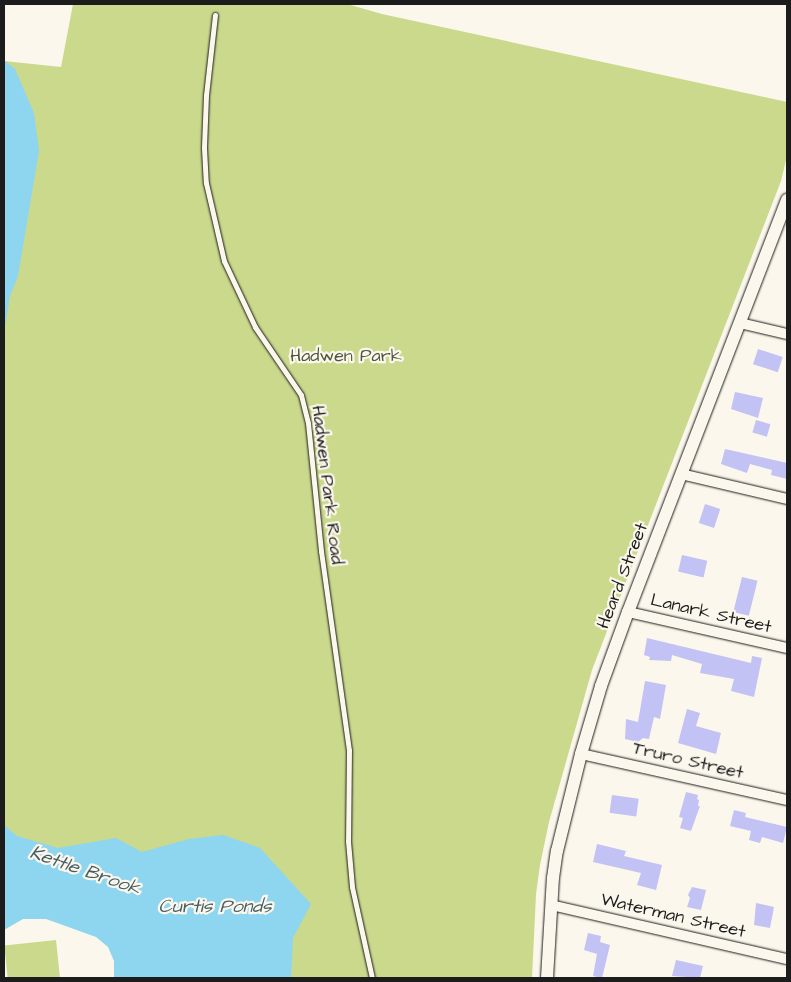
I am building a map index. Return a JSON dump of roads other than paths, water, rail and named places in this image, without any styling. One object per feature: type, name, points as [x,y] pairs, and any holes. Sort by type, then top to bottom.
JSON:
[{"type":"street","name":"Heard Street","points":[[548,978],[551,905],[557,851],[581,754],[628,612],[787,200]]},
{"type":"street","points":[[740,323],[787,334]]},
{"type":"street","points":[[681,474],[787,499]]},
{"type":"street","name":"Lanark Street","points":[[628,612],[787,648]]},
{"type":"street","name":"Truro Street","points":[[581,754],[787,800]]},
{"type":"street","name":"Waterman Street","points":[[551,905],[787,959]]},
{"type":"lane","name":"Hadwen Park Road","points":[[215,15],[206,95],[204,148],[206,183],[224,261],[255,326],[301,395],[308,423],[321,551],[349,750],[348,841],[352,887],[372,978]]},
{"type":"water","points":[[4,60],[15,69],[34,113],[39,151],[18,276],[10,296],[4,333]]},
{"type":"water","name":"Curtis Ponds","points":[[4,825],[17,836],[58,848],[116,838],[142,852],[189,839],[223,835],[260,848],[311,904],[293,938],[291,978],[114,978],[114,961],[108,947],[96,937],[46,919],[23,919],[4,930]]},
{"type":"park label","name":"Hadwen Park","points":[[346,356]]},
{"type":"water label","name":"Kettle Brook","points":[[85,871]]}]
